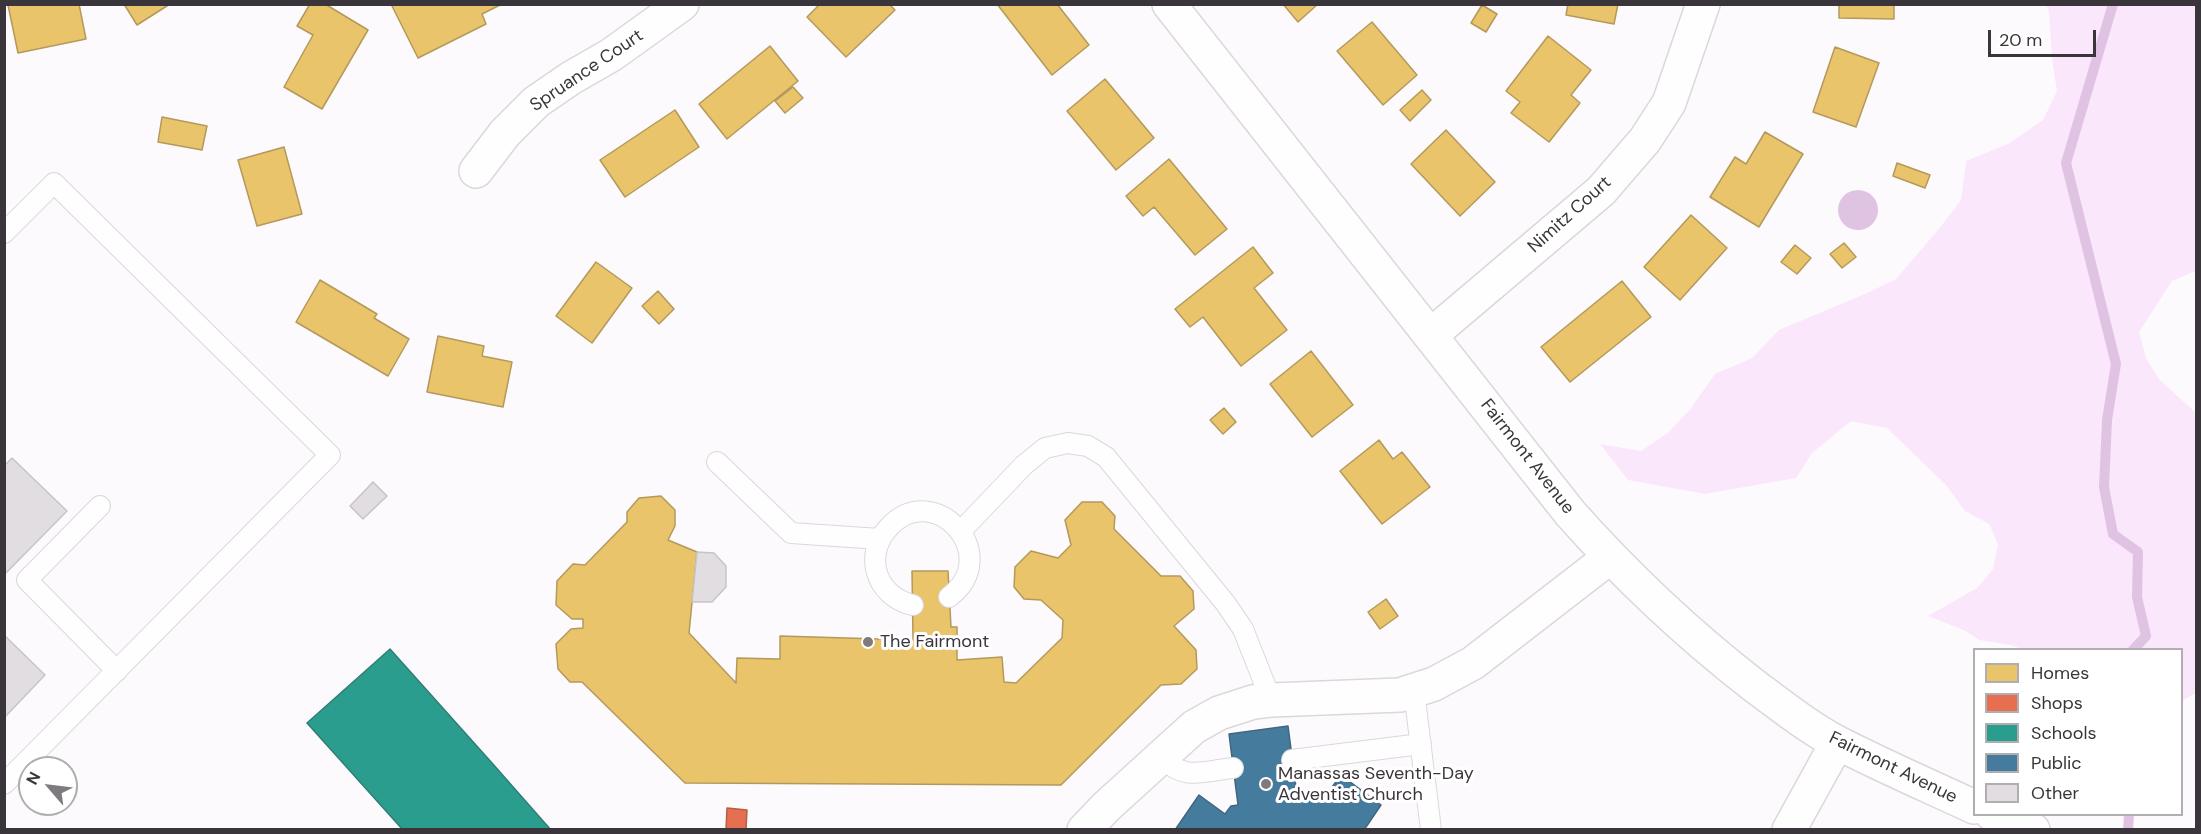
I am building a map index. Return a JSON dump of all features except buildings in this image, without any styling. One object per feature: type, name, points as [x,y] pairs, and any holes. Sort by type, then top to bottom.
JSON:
[{"type":"street","name":"Spruance Court","points":[[476,171],[506,133],[536,102],[619,50],[682,4]]},
{"type":"street","name":"Fairmont Avenue","points":[[1169,4],[1570,513],[1664,611],[1786,710],[1837,742],[1973,807]]},
{"type":"street","name":"Nimitz Court","points":[[1431,335],[1601,191],[1645,140],[1669,103],[1703,4]]},
{"type":"street","points":[[1084,830],[1108,818],[1161,756],[1194,727],[1219,712],[1253,702],[1271,700],[1400,695],[1434,684],[1473,663],[1610,557]]},
{"type":"street","points":[[1789,830],[1837,742]]},
{"type":"lane","points":[[4,233],[54,183],[330,455],[4,784]]},
{"type":"lane","points":[[961,531],[1024,465],[1045,448],[1068,443],[1088,446],[1106,457],[1226,604],[1243,629],[1271,700]]},
{"type":"lane","points":[[717,462],[791,533],[880,539]]},
{"type":"lane","points":[[100,506],[27,580],[117,671]]},
{"type":"lane","points":[[913,606],[903,603],[885,590],[878,576],[875,561],[880,539],[896,519],[916,512],[940,515],[961,531],[967,543],[970,559],[967,576],[958,590],[950,597]]},
{"type":"lane","points":[[1414,691],[1431,830]]},
{"type":"lane","points":[[1292,760],[1421,744]]},
{"type":"lane","points":[[1161,756],[1170,767],[1179,772],[1192,773],[1233,768]]},
{"type":"shaded area","points":[[2046,5],[2196,5],[2196,271],[2172,281],[2139,332],[2146,358],[2159,379],[2196,413],[2196,693],[2183,700],[2183,648],[2019,648],[1979,640],[1966,631],[1928,616],[1977,588],[1993,569],[1998,544],[1989,524],[1965,511],[1946,485],[1887,428],[1851,421],[1812,453],[1796,478],[1705,494],[1628,480],[1600,444],[1641,451],[1669,432],[1691,408],[1715,374],[1752,358],[1779,330],[1896,279],[1961,200],[1966,161],[2008,144],[2043,120],[2057,91],[2049,11]]},
{"type":"shaded area","points":[[1858,190],[1872,196],[1878,210],[1872,224],[1858,230],[1844,224],[1838,210],[1844,196]]},
{"type":"waterway","points":[[2113,4],[2066,163],[2116,364],[2107,420],[2104,487],[2113,534],[2138,552],[2137,597],[2146,636],[2135,648]]},
{"type":"waterway","points":[[2128,830],[2129,816]]},
{"type":"place","name":"The Fairmont","points":[[868,642]]},
{"type":"place","name":"Manassas Seventh-Day Adventist Church","points":[[1266,784]]}]
